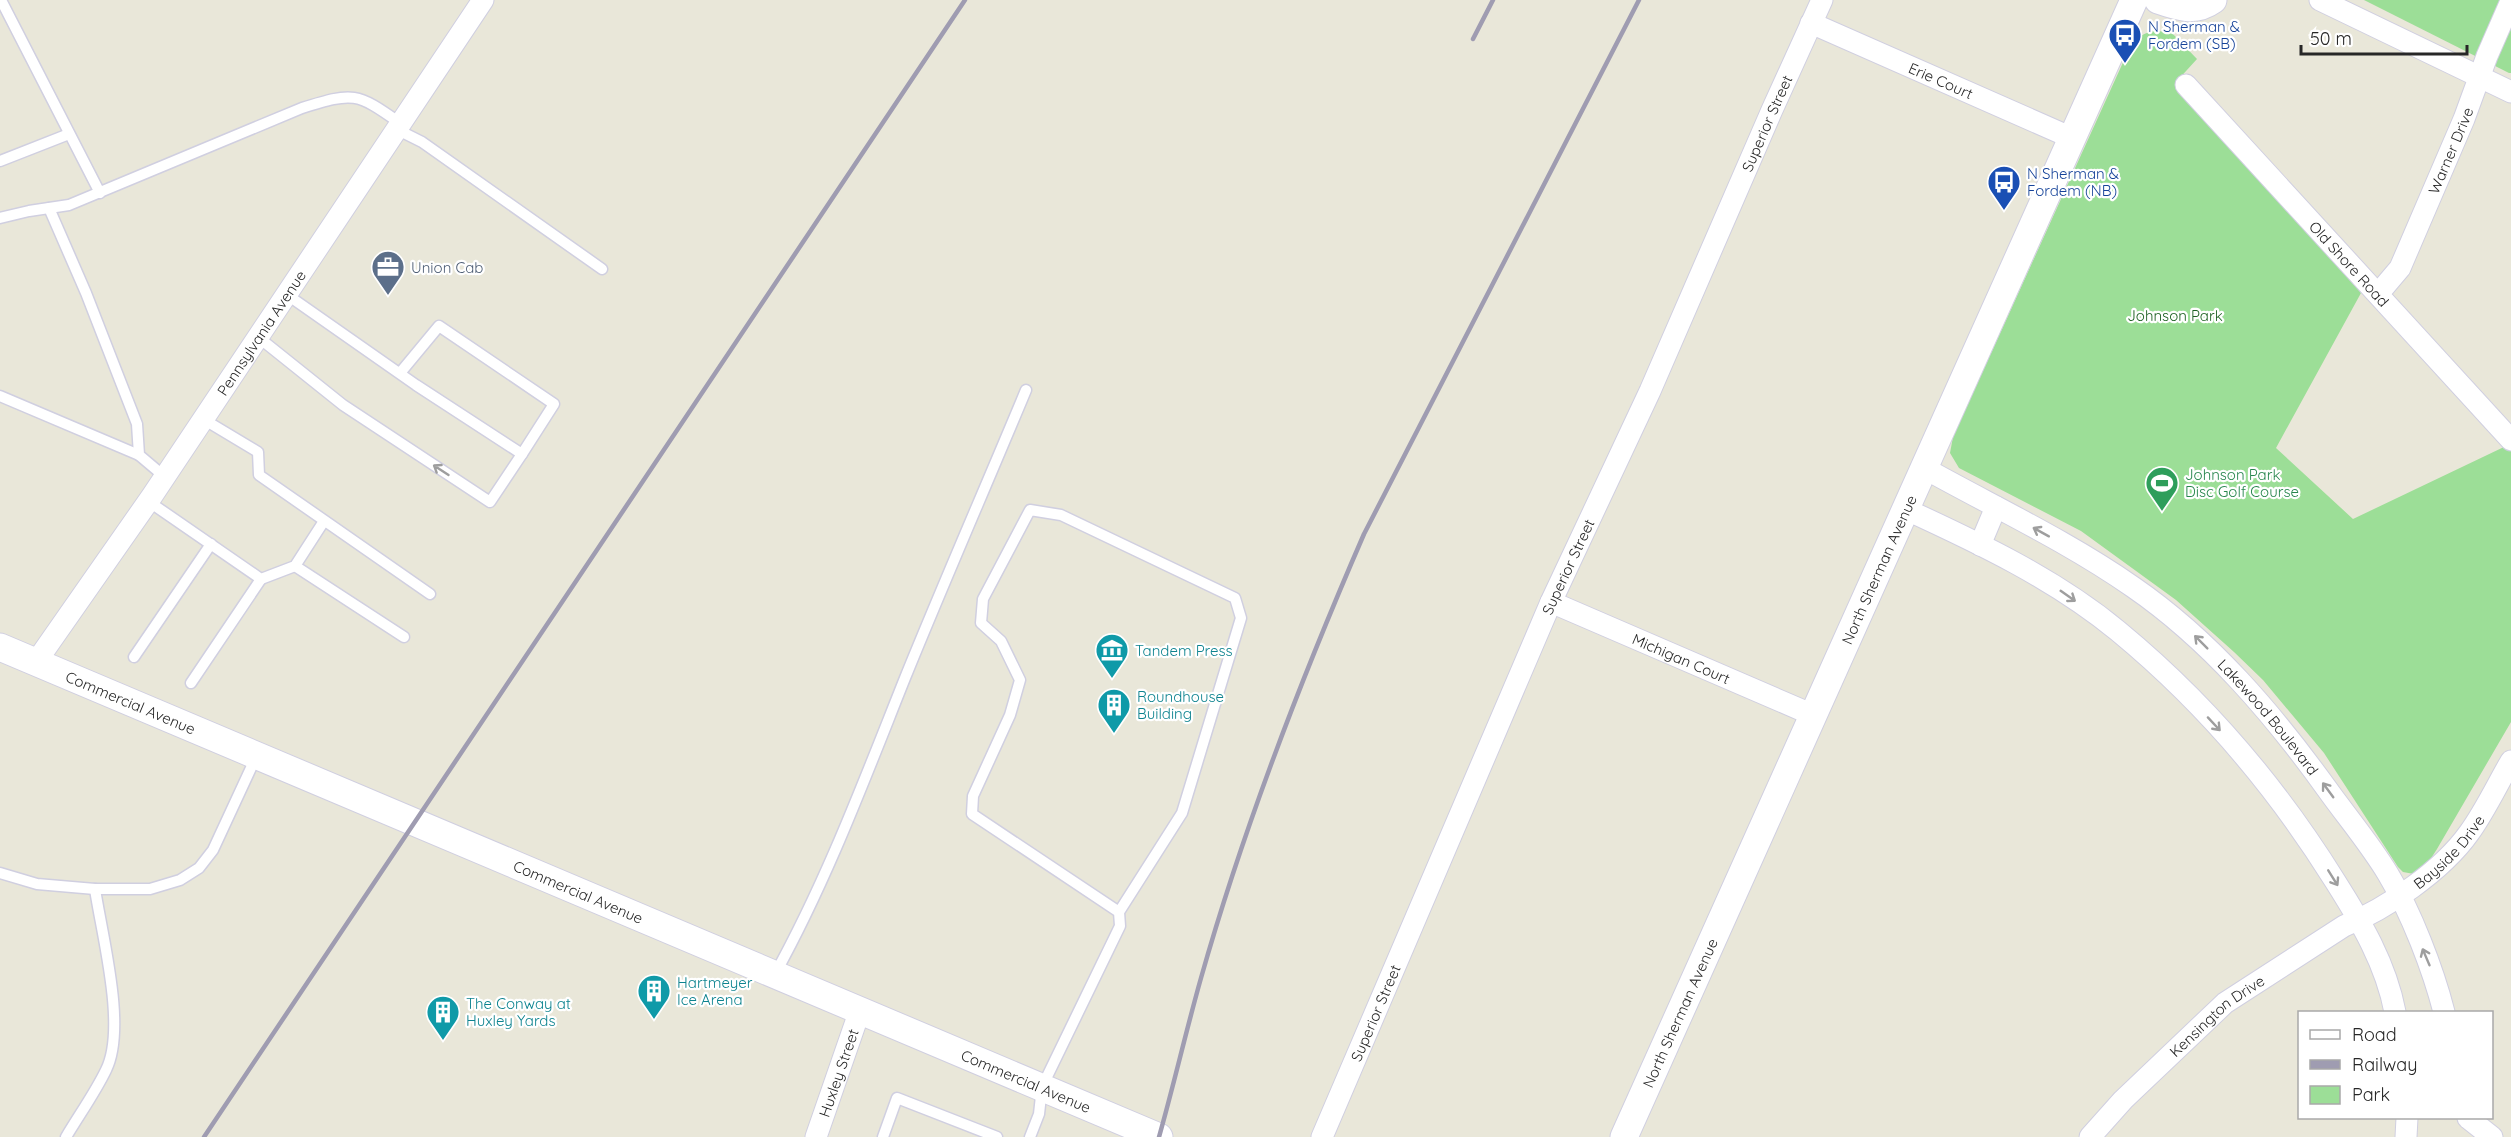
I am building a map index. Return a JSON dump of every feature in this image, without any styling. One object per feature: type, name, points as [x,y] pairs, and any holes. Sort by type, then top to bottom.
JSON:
[{"type":"street","name":"Pennsylvania Avenue","points":[[36,662],[165,477],[483,0]]},
{"type":"street","name":"Superior Street","points":[[1322,1137],[1551,602],[1650,391],[1822,0]]},
{"type":"street","name":"North Sherman Avenue","points":[[1624,1137],[2134,0]]},
{"type":"street","points":[[2158,0],[2189,8],[2206,5],[2213,0]]},
{"type":"street","points":[[2320,0],[2511,92]]},
{"type":"street","name":"Warner Drive","points":[[2378,294],[2400,268],[2464,119],[2511,1]]},
{"type":"street","name":"Erie Court","points":[[1811,23],[2072,138]]},
{"type":"street","name":"Old Shore Road","points":[[2186,85],[2511,440]]},
{"type":"street","name":"Lakewood Boulevard","points":[[1924,468],[2082,554],[2133,587],[2184,626],[2225,667],[2299,749],[2383,866],[2400,897],[2431,970],[2444,1011]]},
{"type":"street","points":[[1980,545],[1996,507]]},
{"type":"street","points":[[1905,509],[1980,545],[2051,584],[2117,630],[2178,685],[2243,756],[2307,836],[2361,920],[2391,988],[2395,1011]]},
{"type":"street","name":"Michigan Court","points":[[1551,602],[1813,715]]},
{"type":"street","name":"Commercial Avenue","points":[[0,647],[1159,1137]]},
{"type":"street","name":"Bayside Drive","points":[[2361,920],[2400,897],[2460,845],[2470,832],[2511,761]]},
{"type":"street","name":"Kensington Drive","points":[[2090,1137],[2123,1100],[2225,1003],[2344,926],[2361,920]]},
{"type":"street","name":"Huxley Street","points":[[816,1137],[860,1010]]},
{"type":"street","points":[[2406,1137],[2407,1119]]},
{"type":"street","points":[[2466,1119],[2466,1137]]},
{"type":"street","points":[[2467,1119],[2492,1137]]},
{"type":"lane","points":[[1,0],[100,194]]},
{"type":"lane","points":[[0,218],[69,205],[302,108],[335,98],[354,97],[371,102],[398,126],[602,269]]},
{"type":"lane","points":[[0,161],[69,134]]},
{"type":"lane","points":[[49,208],[86,293],[137,424],[139,455]]},
{"type":"lane","points":[[286,294],[522,454]]},
{"type":"lane","points":[[258,337],[343,405],[490,502],[554,404],[439,326],[400,373]]},
{"type":"lane","points":[[775,974],[791,945],[855,802],[920,640],[1026,390]]},
{"type":"lane","points":[[0,396],[139,455],[165,477]]},
{"type":"lane","points":[[203,419],[258,453],[259,475],[430,594]]},
{"type":"lane","points":[[148,501],[261,579]]},
{"type":"lane","points":[[1030,1137],[1039,1114],[1042,1087],[1119,926],[1119,912],[1182,813],[1241,618],[1235,598],[1060,514],[1030,510],[983,599],[981,623],[1001,641],[1020,680],[1010,715],[973,796],[972,814],[1119,912]]},
{"type":"lane","points":[[191,684],[261,579],[295,566],[324,521]]},
{"type":"lane","points":[[134,657],[211,544]]},
{"type":"lane","points":[[295,566],[404,637]]},
{"type":"lane","points":[[0,873],[37,885],[95,889],[150,889],[180,879],[199,868],[213,850],[257,755]]},
{"type":"lane","points":[[66,1137],[107,1068],[114,1038],[115,1016],[95,889]]},
{"type":"lane","points":[[883,1137],[897,1098],[997,1137]]},
{"type":"green space","points":[[2364,0],[2511,0],[2511,73],[2509,73]]},
{"type":"green space","name":"Johnson Park","points":[[2155,31],[2171,32],[2197,59],[2176,82],[2361,293],[2276,448],[2353,519],[2506,446],[2511,451],[2511,722],[2437,849],[2426,866],[2414,874],[2403,872],[2398,867],[2324,753],[2263,680],[2234,652],[2176,600],[2081,531],[1959,468],[1950,453],[1953,437],[2130,47],[2141,36]]},
{"type":"railway","points":[[204,1137],[965,0]]},
{"type":"railway","points":[[1473,39],[1493,0]]},
{"type":"railway","points":[[1159,1137],[1201,978],[1236,865],[1275,753],[1341,588],[1364,534],[1639,0]]},
{"type":"place","name":"N Sherman & Fordem (SB)","points":[[2125,64]]},
{"type":"place","name":"N Sherman & Fordem (NB)","points":[[2004,211]]},
{"type":"place","name":"Union Cab","points":[[388,296]]},
{"type":"place","name":"Johnson Park Disc Golf Course","points":[[2162,512]]},
{"type":"place","name":"Tandem Press","points":[[1112,679]]},
{"type":"place","name":"Roundhouse Building","points":[[1114,734]]},
{"type":"place","name":"Hartmeyer Ice Arena","points":[[654,1020]]},
{"type":"place","name":"The Conway at Huxley Yards","points":[[443,1041]]}]
